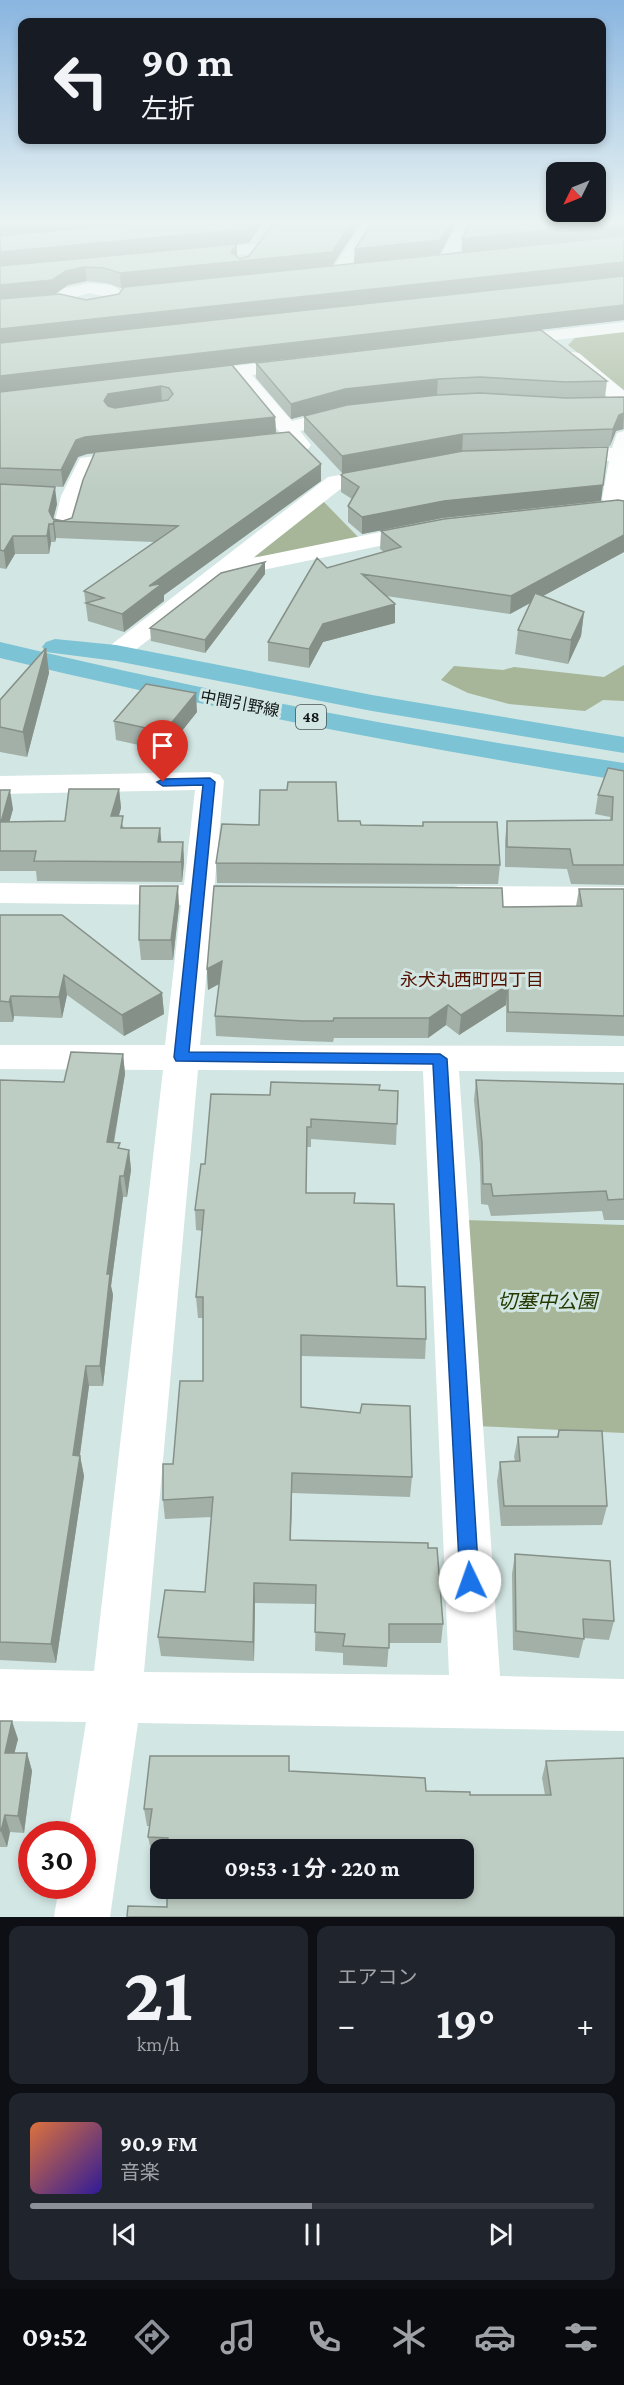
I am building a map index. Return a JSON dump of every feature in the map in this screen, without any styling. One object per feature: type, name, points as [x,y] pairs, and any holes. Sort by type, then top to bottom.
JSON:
[{"type":"main road","name":"中間引野線","points":[[0,641],[116,653],[372,703],[624,745]]},
{"type":"main road","name":"中間引野線","points":[[0,650],[98,675],[358,726],[624,772]]},
{"type":"street","points":[[63,320],[66,313]]},
{"type":"street","points":[[583,316],[600,330]]},
{"type":"street","points":[[481,344],[624,327]]},
{"type":"street","points":[[549,336],[624,403]]},
{"type":"street","points":[[179,378],[320,362]]},
{"type":"street","points":[[238,371],[284,437],[316,461],[336,482]]},
{"type":"street","points":[[600,405],[624,403]]},
{"type":"street","points":[[284,437],[345,413],[368,411]]},
{"type":"street","points":[[542,456],[623,446],[613,499],[618,510]]},
{"type":"street","points":[[64,529],[62,496],[87,462],[156,454]]},
{"type":"street","points":[[116,653],[336,482],[405,470]]},
{"type":"street","points":[[231,563],[253,565],[443,527]]},
{"type":"street","points":[[0,785],[210,782],[116,1698],[82,1917]]},
{"type":"street","points":[[0,893],[233,895]]},
{"type":"street","points":[[434,896],[624,897]]},
{"type":"street","points":[[0,1057],[624,1059]]},
{"type":"street","points":[[440,1059],[476,1699]]},
{"type":"street","points":[[0,1695],[116,1698],[476,1699],[624,1705]]},
{"type":"green space","points":[[624,332],[624,390],[568,345],[575,338]]},
{"type":"green space","points":[[323,501],[360,539],[271,558],[250,556]]},
{"type":"green space","points":[[624,665],[624,701],[603,700],[585,711],[509,704],[468,693],[441,680],[454,666],[503,670],[514,667],[604,677]]},
{"type":"green space","name":"切塞中公園","points":[[465,1220],[624,1225],[624,1433],[476,1426]]},
{"type":"building","points":[[0,313],[145,313],[0,329]]},
{"type":"building","points":[[275,313],[550,313],[0,376],[0,343]]},
{"type":"building","points":[[541,330],[607,381],[566,382],[480,377],[438,379],[345,389],[291,404],[256,363]]},
{"type":"building","points":[[232,365],[275,417],[85,437],[76,440],[61,470],[0,468],[0,392]],"holes":[[[161,386],[169,388],[173,394],[168,400],[115,408],[108,406],[104,401],[108,394]]]},
{"type":"building","points":[[480,393],[566,398],[624,397],[624,413],[619,415],[613,429],[463,434],[342,456],[304,416],[347,405]]},
{"type":"building","points":[[289,432],[321,464],[149,586],[163,583],[122,614],[86,603],[104,598],[84,591],[178,526],[54,521],[53,524],[49,524],[47,536],[13,536],[4,551],[0,550],[0,484],[55,487],[49,511],[53,519],[63,521],[72,518],[83,480],[95,452]]},
{"type":"building","points":[[608,447],[603,485],[444,501],[362,517],[348,506],[359,487],[341,475],[463,451]]},
{"type":"building","points":[[624,501],[624,535],[511,596],[362,574],[395,604],[323,624],[309,649],[268,642],[317,558],[327,568],[401,547],[381,531],[444,519]]},
{"type":"building","points":[[265,562],[205,640],[150,628],[221,573]]},
{"type":"building","points":[[535,593],[584,612],[571,640],[518,630]]},
{"type":"building","points":[[46,648],[23,732],[0,727],[0,700]]},
{"type":"building","points":[[146,684],[196,693],[164,732],[114,721]]},
{"type":"building","points":[[608,768],[624,771],[624,865],[573,865],[570,849],[507,847],[507,821],[612,820],[613,797],[598,795]]},
{"type":"building","points":[[288,782],[336,782],[338,821],[360,821],[361,825],[423,826],[423,822],[497,822],[500,865],[216,863],[222,824],[259,825],[260,790],[287,790]]},
{"type":"building","points":[[69,789],[119,789],[111,816],[123,816],[121,828],[160,828],[158,842],[183,842],[181,862],[34,861],[36,851],[0,851],[0,790],[10,790],[1,822],[65,821]]},
{"type":"building","points":[[140,886],[178,886],[171,940],[139,940]]},
{"type":"building","points":[[214,886],[502,888],[503,907],[582,906],[579,889],[624,889],[624,1016],[508,1012],[508,985],[461,1015],[448,1005],[429,1018],[334,1018],[333,1021],[303,1021],[215,1016],[222,961],[207,969]]},
{"type":"building","points":[[0,915],[62,915],[162,993],[122,1015],[64,975],[59,997],[11,996],[9,1002],[0,1001]]},
{"type":"building","points":[[71,1052],[123,1054],[107,1142],[120,1143],[118,1148],[129,1150],[124,1176],[120,1176],[107,1274],[110,1274],[100,1366],[86,1366],[73,1455],[80,1456],[51,1644],[0,1642],[0,1080],[64,1082]]},
{"type":"building","points":[[476,1080],[624,1084],[624,1199],[608,1200],[606,1191],[493,1196],[491,1184],[483,1184]]},
{"type":"building","points":[[271,1082],[380,1085],[379,1090],[398,1091],[397,1124],[311,1119],[311,1127],[307,1127],[306,1193],[355,1193],[354,1203],[394,1204],[397,1286],[425,1287],[426,1339],[301,1335],[301,1407],[360,1413],[362,1404],[410,1406],[412,1477],[292,1473],[290,1540],[428,1543],[428,1548],[437,1548],[443,1624],[389,1624],[389,1648],[343,1646],[345,1634],[315,1632],[316,1585],[254,1583],[253,1642],[158,1637],[165,1590],[205,1592],[213,1497],[163,1500],[163,1464],[173,1464],[180,1381],[203,1381],[203,1297],[196,1297],[204,1210],[195,1210],[201,1164],[205,1164],[211,1094],[270,1095]]},
{"type":"building","points":[[559,1430],[602,1431],[607,1506],[504,1506],[500,1462],[520,1461],[518,1437],[558,1437]]},
{"type":"building","points":[[515,1554],[610,1561],[614,1621],[583,1619],[584,1639],[516,1631]]},
{"type":"building","points":[[0,1721],[12,1721],[5,1753],[27,1753],[18,1816],[5,1815],[1,1831],[0,1830]]},
{"type":"building","points":[[150,1756],[289,1756],[289,1771],[425,1778],[426,1791],[470,1792],[470,1795],[551,1795],[546,1761],[624,1758],[624,1917],[127,1917],[128,1906],[167,1907],[167,1899],[474,1899],[474,1839],[168,1839],[148,1837],[152,1809],[144,1809]]},
{"type":"district","name":"永犬丸西町四丁目","points":[[472,980]]},
{"type":"route","points":[[163,782],[210,782],[182,1057],[440,1059],[470,1581]]}]
